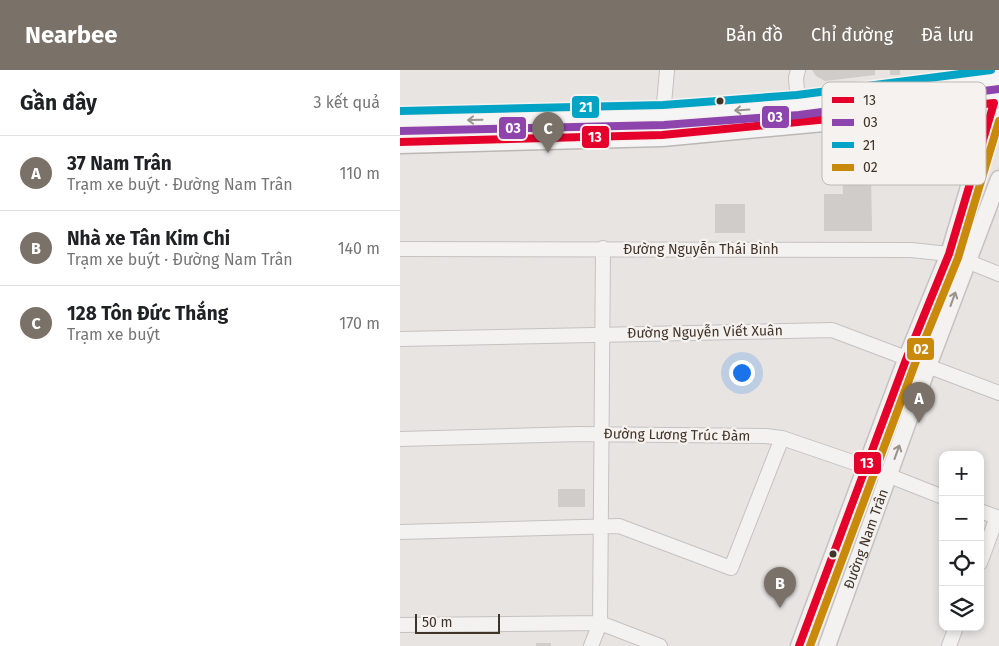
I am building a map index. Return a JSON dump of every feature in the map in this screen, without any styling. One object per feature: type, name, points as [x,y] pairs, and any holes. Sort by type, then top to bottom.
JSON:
[{"type":"highway","points":[[969,82],[999,78]]},
{"type":"highway","points":[[400,121],[664,116],[822,102]]},
{"type":"highway","points":[[400,142],[662,135],[822,120]]},
{"type":"street","points":[[664,116],[667,70]]},
{"type":"street","points":[[798,70],[796,78],[798,105]]},
{"type":"street","name":"Đường Nam Trân","points":[[986,132],[997,97]]},
{"type":"street","name":"Đường Nam Trân","points":[[827,646],[928,366],[999,179]]},
{"type":"street","name":"Đường Nam Trân","points":[[798,646],[948,254],[970,185]]},
{"type":"street","points":[[591,646],[600,623],[603,248]]},
{"type":"street","name":"Đường Nguyễn Thái Bình","points":[[400,249],[911,250],[948,254],[999,274]]},
{"type":"street","name":"Đường Nguyễn Viết Xuân","points":[[400,339],[832,330],[999,393]]},
{"type":"street","name":"Đường Lương Trúc Đàm","points":[[400,439],[601,434],[766,436],[782,438],[867,467],[940,496]]},
{"type":"street","points":[[400,532],[600,525],[619,526],[732,568],[782,438]]},
{"type":"street","points":[[984,513],[998,518],[984,553]]},
{"type":"street","points":[[400,625],[600,623],[660,646]]},
{"type":"street","points":[[949,646],[955,631]]},
{"type":"building","points":[[812,70],[875,70],[875,75],[825,81],[816,76]]},
{"type":"building","points":[[890,70],[900,70],[900,75],[890,75]]},
{"type":"building","points":[[843,185],[871,185],[872,231],[824,231],[824,194],[843,194]]},
{"type":"building","points":[[715,204],[745,204],[745,233],[715,233]]},
{"type":"building","points":[[558,489],[585,489],[585,507],[558,507]]},
{"type":"building","points":[[536,643],[551,643],[551,646],[536,646]]},
{"type":"transit line","name":"21","points":[[898,82],[991,70]]},
{"type":"transit line","name":"03","points":[[986,91],[999,89]]},
{"type":"transit line","name":"21","points":[[400,111],[663,105],[822,92]]},
{"type":"transit line","name":"13","points":[[986,104],[994,103],[986,130]]},
{"type":"transit line","name":"03","points":[[400,131],[664,125],[822,112]]},
{"type":"transit line","name":"13","points":[[400,142],[662,135],[822,120]]},
{"type":"transit line","name":"02","points":[[986,164],[999,121]]},
{"type":"transit line","name":"13","points":[[799,646],[907,357],[949,254],[970,185]]},
{"type":"transit line","name":"02","points":[[810,646],[916,361],[958,258],[980,185]]},
{"type":"place","name":"128 Tôn Đức Thắng","points":[[548,153]]},
{"type":"place","name":"37 Nam Trân","points":[[919,423]]},
{"type":"place","name":"Nhà xe Tân Kim Chi","points":[[780,608]]}]
